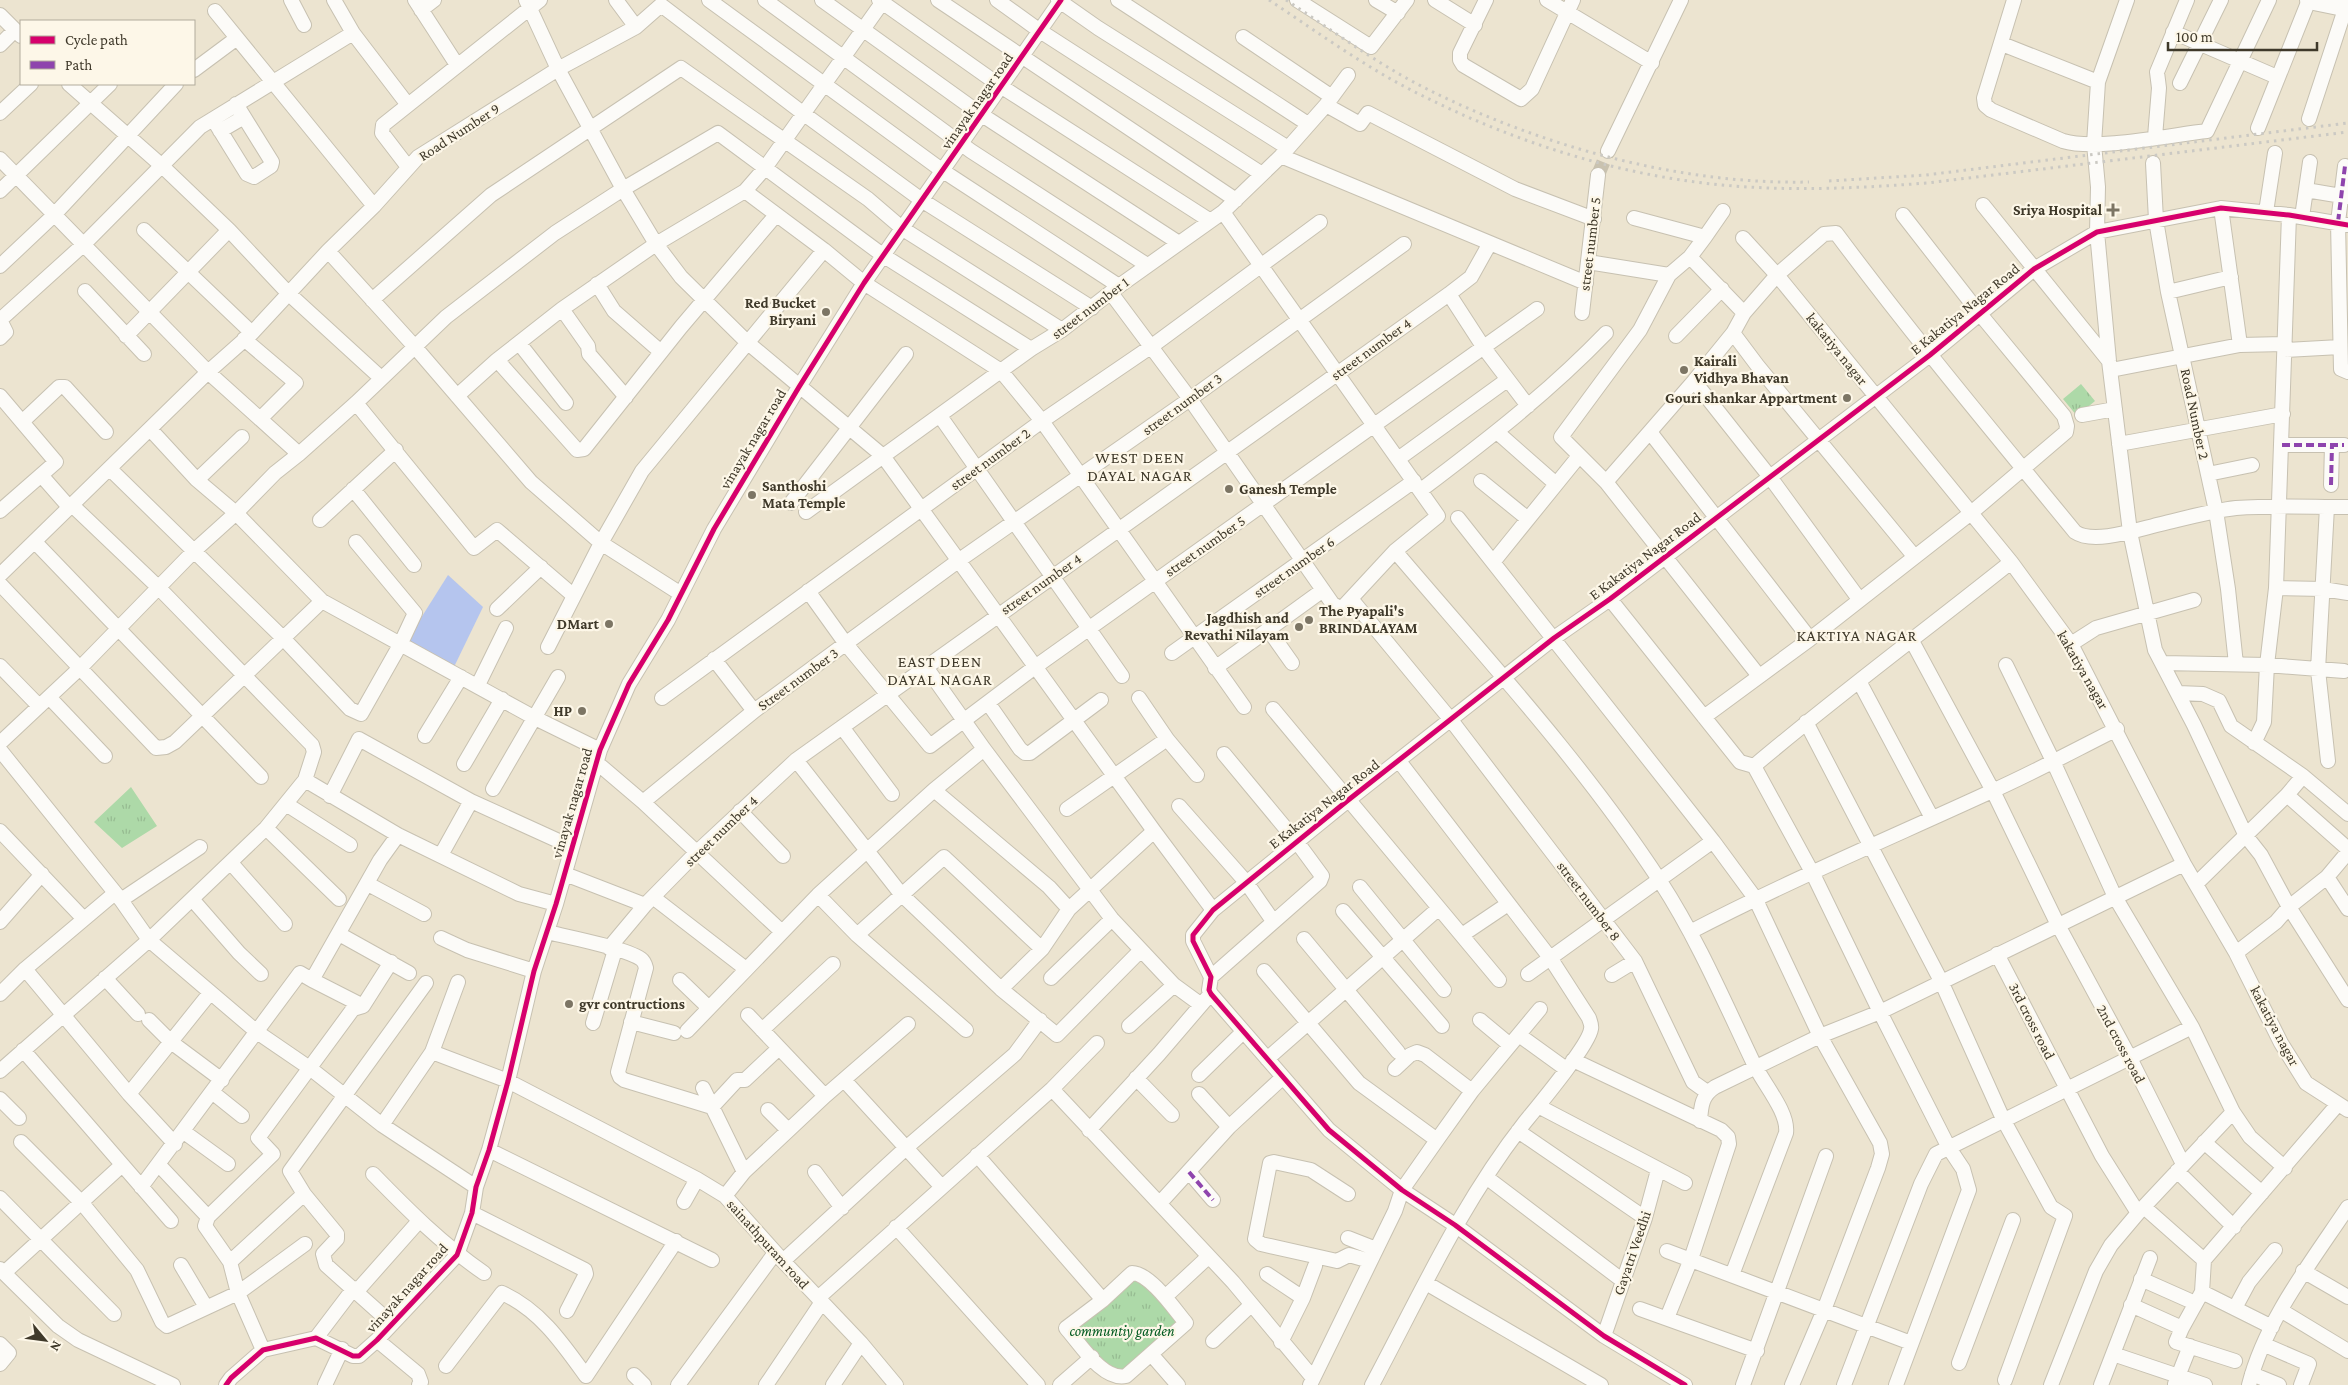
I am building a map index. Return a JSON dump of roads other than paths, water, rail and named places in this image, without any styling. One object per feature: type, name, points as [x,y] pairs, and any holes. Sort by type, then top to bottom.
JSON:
[{"type":"main road","points":[[2309,0],[2347,5]]},
{"type":"street","points":[[291,0],[304,25]]},
{"type":"street","points":[[334,0],[353,33],[408,105]]},
{"type":"street","points":[[434,0],[418,5],[457,64]]},
{"type":"street","points":[[616,0],[636,26]]},
{"type":"street","points":[[709,0],[943,171],[1115,289],[1152,346],[1304,560],[1323,590],[1337,607],[1344,606],[1352,600],[1395,551],[1438,516],[1418,485],[1373,427],[1223,212]]},
{"type":"street","points":[[766,0],[962,144],[1148,265]]},
{"type":"street","points":[[822,0],[982,115],[1178,243]]},
{"type":"street","points":[[938,0],[1236,200]]},
{"type":"street","points":[[997,0],[1040,31],[1262,174]]},
{"type":"street","points":[[1118,0],[1308,124]]},
{"type":"street","points":[[1297,0],[1370,47],[1407,0]]},
{"type":"street","points":[[1376,0],[1398,13]]},
{"type":"street","points":[[1435,0],[1475,25]]},
{"type":"street","points":[[1486,0],[1460,53],[1460,60],[1463,65],[1521,99],[1532,90],[1571,6]]},
{"type":"street","points":[[1547,0],[1571,6],[1652,63]]},
{"type":"street","points":[[1608,151],[1681,0]]},
{"type":"street","points":[[2014,0],[1984,98],[1985,105],[1991,110],[2063,141],[2094,144],[2207,131],[2268,0]]},
{"type":"street","points":[[2127,0],[2098,82],[2094,144],[2098,187],[2097,232],[2110,365],[2130,532],[2156,650],[2246,836],[2260,855],[2289,907],[2348,1000]]},
{"type":"street","points":[[2155,137],[2157,72],[2187,0]]},
{"type":"street","points":[[2180,83],[2221,0]]},
{"type":"street","points":[[2258,128],[2309,0]]},
{"type":"street","points":[[457,396],[497,360],[562,308],[656,244],[745,191],[765,168],[804,114],[882,1],[1002,87],[1209,220]]},
{"type":"street","points":[[1060,1],[1284,152],[1490,243],[1586,283]]},
{"type":"street","name":"vinayak nagar road","points":[[316,1338],[353,1356],[359,1356],[378,1340],[457,1254],[472,1213],[476,1187],[508,1080],[534,971],[565,874],[598,756],[629,684],[681,594],[714,529],[799,386],[864,283],[923,201],[1060,1]]},
{"type":"street","points":[[408,167],[382,133],[386,122],[533,2],[558,69],[623,189],[656,244],[681,277],[748,344],[883,456],[920,510],[1213,910]]},
{"type":"street","name":"Road Number 9","points":[[0,575],[72,507],[208,372],[248,336],[328,251],[374,206],[418,157],[558,69],[636,26],[661,5],[804,114]]},
{"type":"street","points":[[2309,119],[2347,5]]},
{"type":"street","points":[[215,11],[374,206]]},
{"type":"street","points":[[0,15],[18,33],[0,45]]},
{"type":"street","points":[[2173,32],[2277,77]]},
{"type":"street","points":[[0,338],[6,332],[0,320],[83,245],[200,127],[353,33]]},
{"type":"street","points":[[1243,37],[1360,124],[1368,113],[1515,189],[1594,218]]},
{"type":"street","points":[[195,69],[237,38]]},
{"type":"street","points":[[2002,44],[2098,82]]},
{"type":"street","points":[[372,300],[491,195],[682,68],[868,199],[903,229],[1062,330]]},
{"type":"street","name":"street number 1","points":[[806,512],[1000,371],[1062,330],[1209,220],[1223,212],[1284,152],[1329,101],[1348,75]]},
{"type":"street","points":[[0,113],[29,85]]},
{"type":"street","points":[[70,85],[161,165],[229,230],[288,293],[381,378]]},
{"type":"street","points":[[0,191],[109,85]]},
{"type":"street","points":[[0,266],[53,216],[175,85]]},
{"type":"street","points":[[212,119],[247,174],[254,177],[271,166],[272,162],[230,108]]},
{"type":"street","points":[[804,114],[923,201],[1092,308]]},
{"type":"street","points":[[220,131],[238,120]]},
{"type":"street","points":[[0,743],[81,666],[195,550],[236,513],[275,473],[300,454],[446,318],[555,234],[623,189],[718,134],[884,256],[1031,349]]},
{"type":"street","points":[[2266,212],[2275,153]]},
{"type":"street","points":[[0,159],[53,216],[208,372],[300,454]]},
{"type":"street","points":[[2254,743],[2264,722],[2267,665],[2276,588],[2284,347],[2296,216],[2306,190],[2310,162]]},
{"type":"street","name":"Road Number 2","points":[[2153,163],[2156,220],[2168,292],[2216,511],[2228,589],[2236,664]]},
{"type":"street","points":[[2345,166],[2340,347],[2341,369],[2348,372]]},
{"type":"street","name":"street number 5","points":[[1582,313],[1598,175]]},
{"type":"street","points":[[2306,190],[2344,196]]},
{"type":"street","points":[[745,191],[824,250],[864,283],[1000,371],[1042,421],[1079,476],[1244,707]]},
{"type":"street","points":[[1982,205],[2110,365]]},
{"type":"street","points":[[2221,208],[2240,345]]},
{"type":"street","name":"E Kakatiya Nagar Road","points":[[1211,977],[1193,941],[1193,935],[1213,910],[1347,801],[1554,638],[1610,599],[1930,355],[2034,269],[2097,232],[2221,208],[2266,212],[2343,224]]},
{"type":"street","points":[[1723,211],[1690,257],[1669,275],[1640,330],[1561,437],[1606,482],[1759,676]]},
{"type":"street","points":[[497,360],[577,450],[584,449],[704,299],[776,215]]},
{"type":"street","points":[[1704,717],[1810,639],[1859,598],[1971,513],[2063,436],[2067,426],[2064,416],[1980,314],[1903,215]]},
{"type":"street","points":[[1634,218],[1705,238]]},
{"type":"street","name":"street number 2","points":[[662,698],[1042,421],[1152,346],[1320,222]]},
{"type":"street","points":[[144,230],[189,273],[248,336],[296,383],[260,419]]},
{"type":"street","points":[[126,336],[229,230]]},
{"type":"street","points":[[1606,482],[1694,381],[1733,332],[1744,313],[1777,275],[1824,234],[1836,232],[1891,308],[1974,411],[2075,532],[2082,537],[2092,538],[2130,532],[2216,511],[2280,506],[2347,507]]},
{"type":"street","name":"kakatiya nagar","points":[[1743,238],[1777,275],[2011,562],[2071,644],[2117,730],[2184,864],[2197,883],[2236,953],[2282,1042],[2306,1083],[2343,1107]]},
{"type":"street","name":"street number 4","points":[[612,949],[650,902],[696,854],[796,760],[1471,277],[1490,243]]},
{"type":"street","name":"street number 3","points":[[958,561],[1190,399],[1404,244]]},
{"type":"street","points":[[548,647],[601,543],[642,471],[824,250]]},
{"type":"street","points":[[328,251],[415,347],[531,482],[601,543],[681,594]]},
{"type":"street","points":[[1690,257],[1744,313]]},
{"type":"street","points":[[1588,262],[1669,275]]},
{"type":"street","points":[[2168,292],[2231,277]]},
{"type":"street","points":[[596,284],[614,312],[661,352]]},
{"type":"street","points":[[1676,336],[1722,289]]},
{"type":"street","points":[[85,291],[144,354]]},
{"type":"street","points":[[1448,294],[1484,348],[1528,406]]},
{"type":"street","points":[[562,308],[588,346],[589,354],[626,397]]},
{"type":"street","name":"street number 5","points":[[888,694],[930,746],[1089,628],[1537,309]]},
{"type":"street","points":[[1733,332],[1757,365],[1820,439],[1914,556]]},
{"type":"street","name":"street number 6","points":[[1172,653],[1304,560],[1497,432],[1568,372],[1606,333]]},
{"type":"street","points":[[519,342],[566,403]]},
{"type":"street","points":[[2110,365],[2182,357],[2240,345],[2340,347]]},
{"type":"street","points":[[791,503],[906,354]]},
{"type":"street","points":[[1398,459],[1507,380]]},
{"type":"street","points":[[1694,381],[1770,476],[1859,598]]},
{"type":"street","points":[[22,422],[60,387],[65,387],[106,432]]},
{"type":"street","points":[[0,396],[56,462],[0,511]]},
{"type":"street","points":[[356,403],[474,548],[497,530],[574,596]]},
{"type":"street","points":[[2082,416],[2115,409]]},
{"type":"street","points":[[2119,444],[2283,414]]},
{"type":"street","points":[[940,416],[1122,676]]},
{"type":"street","points":[[150,429],[197,480],[236,513],[322,601],[400,646],[478,685],[598,756],[696,854],[781,931]]},
{"type":"street","points":[[1497,432],[1556,484]]},
{"type":"street","points":[[1650,432],[1810,639]]},
{"type":"street","points":[[197,480],[242,437]]},
{"type":"street","points":[[2282,445],[2338,445],[2331,485]]},
{"type":"street","points":[[320,520],[396,450]]},
{"type":"street","points":[[1494,561],[1579,456]]},
{"type":"street","points":[[2208,474],[2252,465]]},
{"type":"street","points":[[110,469],[195,550],[282,637],[350,709],[361,714],[364,713],[400,646],[415,613],[356,542]]},
{"type":"street","points":[[0,1071],[149,940],[266,828],[305,780],[314,752],[312,745],[158,587],[72,507],[41,475]]},
{"type":"street","points":[[1481,481],[1528,519]]},
{"type":"street","points":[[353,489],[414,565]]},
{"type":"street","points":[[2328,507],[2318,670],[2328,761]]},
{"type":"street","points":[[1458,518],[1494,561],[1756,898],[1820,1036],[1880,1143],[1882,1154],[1824,1310],[1792,1385]]},
{"type":"street","points":[[35,542],[261,777]]},
{"type":"street","points":[[1395,551],[1570,757],[1660,881],[1690,932],[1755,1067],[1787,1124],[1732,1275]]},
{"type":"street","name":"Street number 3","points":[[643,802],[754,711],[958,561]]},
{"type":"street","points":[[1754,766],[1806,722],[2011,562]]},
{"type":"street","points":[[497,609],[541,567]]},
{"type":"street","points":[[0,584],[81,666],[156,748],[175,742],[282,637],[322,601]]},
{"type":"street","points":[[2276,588],[2323,589],[2348,592]]},
{"type":"street","points":[[1215,668],[1323,590]]},
{"type":"street","points":[[808,591],[846,644],[888,694]]},
{"type":"street","points":[[1610,599],[1740,762],[1754,766],[1813,874],[1949,1148],[1963,1169],[1969,1190],[1896,1385]]},
{"type":"street","name":"street number 8","points":[[1352,600],[1451,720],[1635,962],[1693,1082],[1707,1092]]},
{"type":"street","points":[[2071,644],[2096,628],[2194,600]]},
{"type":"street","points":[[478,685],[506,628]]},
{"type":"street","points":[[1268,630],[1292,663]]},
{"type":"street","name":"2nd cross road","points":[[1912,641],[1993,791],[2058,925],[2130,1058],[2180,1168],[2234,1227]]},
{"type":"street","points":[[714,659],[754,711]]},
{"type":"street","points":[[2162,663],[2267,665],[2344,671]]},
{"type":"street","points":[[2006,665],[2053,760],[2115,897],[2192,1027],[2233,1112],[2250,1137],[2285,1168]]},
{"type":"street","points":[[0,666],[105,756]]},
{"type":"street","points":[[926,667],[984,749],[1112,919],[1174,985],[1200,1004]]},
{"type":"street","points":[[425,736],[461,677]]},
{"type":"street","points":[[493,789],[558,677]]},
{"type":"street","points":[[1858,681],[1932,818]]},
{"type":"street","points":[[2178,693],[2203,694],[2219,701],[2231,726],[2303,776],[2348,814]]},
{"type":"street","points":[[1139,698],[1167,739],[1197,775]]},
{"type":"street","points":[[464,764],[502,699]]},
{"type":"street","points":[[988,704],[1025,753],[1030,753],[1102,700]]},
{"type":"street","points":[[1273,710],[1347,801],[1499,980]]},
{"type":"street","points":[[1806,722],[1941,981],[2004,1119],[2051,1207],[2065,1216],[2005,1380]]},
{"type":"street","points":[[842,728],[892,794]]},
{"type":"street","points":[[1690,932],[1756,898],[1813,874],[1993,791],[2117,730]]},
{"type":"street","points":[[330,796],[359,739],[472,801],[572,847]]},
{"type":"street","points":[[1067,809],[1167,739]]},
{"type":"street","points":[[630,1022],[680,1032],[709,1008],[818,894],[934,790],[984,749]]},
{"type":"street","points":[[0,750],[118,896],[149,940],[210,994],[257,1032],[311,1069],[382,1125],[476,1187]]},
{"type":"street","points":[[1224,754],[1322,873],[1322,876],[1320,882],[1211,977],[1209,987],[1212,994],[1282,1078],[1329,1130],[1402,1190],[1455,1225],[1604,1336],[1685,1385]]},
{"type":"street","points":[[796,760],[865,851],[901,894],[1001,989],[1057,1035],[1141,950]]},
{"type":"street","points":[[1372,1385],[1455,1225],[1518,1131],[1570,1065],[1592,1027],[1589,1018],[1551,959],[1399,761]]},
{"type":"street","points":[[2197,883],[2287,795],[2303,776]]},
{"type":"street","points":[[305,780],[398,835],[519,894],[556,904]]},
{"type":"street","points":[[934,790],[1049,888],[1069,909]]},
{"type":"street","points":[[2236,953],[2276,922],[2289,907],[2327,877],[2348,850],[2287,795]]},
{"type":"street","points":[[441,855],[472,801]]},
{"type":"street","points":[[286,804],[350,844]]},
{"type":"street","points":[[1179,806],[1246,882],[1273,921]]},
{"type":"street","points":[[740,811],[783,856]]},
{"type":"street","points":[[266,828],[340,899]]},
{"type":"street","points":[[1001,989],[1042,949],[1069,909],[1154,831]]},
{"type":"street","points":[[312,980],[380,860],[398,835]]},
{"type":"street","points":[[2,838],[42,874],[83,918]]},
{"type":"street","points":[[1528,974],[1660,881],[1713,841]]},
{"type":"street","points":[[0,994],[25,969],[83,918],[200,847]]},
{"type":"street","points":[[857,935],[944,857],[1042,949]]},
{"type":"street","points":[[231,863],[285,924]]},
{"type":"street","points":[[1700,1121],[1702,1104],[1707,1092],[1820,1036],[1880,1012],[2184,864]]},
{"type":"street","points":[[0,922],[42,874]]},
{"type":"street","points":[[565,874],[650,902],[746,969]]},
{"type":"street","points":[[2327,877],[2348,909]]},
{"type":"street","points":[[368,884],[424,914]]},
{"type":"street","points":[[1360,887],[1444,990]]},
{"type":"street","points":[[818,894],[857,935],[966,1030]]},
{"type":"street","points":[[192,899],[239,953],[262,974]]},
{"type":"street","points":[[1462,935],[1508,904]]},
{"type":"street","points":[[1267,1059],[1405,940],[1439,908]]},
{"type":"street","points":[[1343,911],[1442,1026]]},
{"type":"street","points":[[1051,978],[1112,919]]},
{"type":"street","points":[[547,932],[612,949],[638,957],[644,961],[646,968],[618,1072],[620,1077],[712,1107]]},
{"type":"street","points":[[339,934],[409,973]]},
{"type":"street","points":[[441,938],[467,950],[534,971]]},
{"type":"street","points":[[1304,939],[1398,1052]]},
{"type":"street","points":[[592,1023],[612,949]]},
{"type":"street","name":"3rd cross road","points":[[1997,954],[2102,1156],[2141,1210],[2204,1260]]},
{"type":"street","points":[[263,1350],[238,1292],[230,1262],[205,1226],[208,1217],[273,1154],[258,1138],[311,1069],[353,1009],[363,1006],[391,962]]},
{"type":"street","points":[[1612,975],[1635,962]]},
{"type":"street","points":[[762,1030],[833,964]]},
{"type":"street","points":[[25,969],[129,1094],[175,1144]]},
{"type":"street","points":[[1264,971],[1359,1083],[1437,1140]]},
{"type":"street","points":[[141,1187],[184,1132],[300,973],[363,1006]]},
{"type":"street","points":[[105,978],[143,1017],[171,1042],[222,1080]]},
{"type":"street","points":[[680,980],[709,1008]]},
{"type":"street","points":[[382,1125],[432,1052],[458,982]]},
{"type":"street","points":[[392,1324],[326,1265],[324,1254],[337,1239],[337,1234],[304,1194],[290,1171],[426,983]]},
{"type":"street","points":[[1129,1026],[1174,985]]},
{"type":"street","points":[[129,1094],[210,994]]},
{"type":"street","points":[[1089,1130],[1159,1054],[1200,1004],[1212,994]]},
{"type":"street","points":[[1052,1089],[1252,1304],[1312,1382],[1395,1211],[1402,1190],[1472,1091],[1540,1009]]},
{"type":"street","points":[[748,1015],[826,1096]]},
{"type":"street","points":[[678,1385],[779,1257],[842,1208],[907,1147],[1015,1054],[1040,1020]]},
{"type":"street","points":[[1480,1020],[1514,1040],[1721,1130],[1728,1137],[1729,1144],[1691,1259],[1667,1318]]},
{"type":"street","points":[[725,1196],[744,1172],[788,1130],[908,1024]]},
{"type":"street","points":[[1844,1385],[1865,1325],[1921,1184],[1936,1154],[2192,1027]]},
{"type":"street","points":[[1199,1075],[1243,1032]]},
{"type":"street","points":[[766,1385],[820,1300],[941,1186],[1052,1089],[1097,1043]]},
{"type":"street","points":[[712,1107],[737,1080],[745,1080],[779,1048]]},
{"type":"street","points":[[23,1050],[171,1221]]},
{"type":"street","name":"sainathpuram road","points":[[432,1052],[508,1080],[697,1179],[725,1196],[779,1257],[861,1344],[896,1385]]},
{"type":"street","points":[[1395,1069],[1410,1055],[1417,1052],[1425,1055],[1472,1091]]},
{"type":"street","points":[[1136,1078],[1172,1115]]},
{"type":"street","points":[[1160,1203],[1229,1128],[1282,1078]]},
{"type":"street","points":[[844,1080],[941,1186]]},
{"type":"street","points":[[703,1088],[744,1172]]},
{"type":"street","points":[[212,1092],[242,1116]]},
{"type":"street","points":[[1199,1094],[1229,1128]]},
{"type":"street","points":[[0,1099],[19,1118]]},
{"type":"street","points":[[1538,1106],[1684,1183]]},
{"type":"street","points":[[2235,1361],[2176,1342],[2198,1297],[2204,1260],[2262,1193],[2343,1107]]},
{"type":"street","points":[[768,1110],[788,1130]]},
{"type":"street","points":[[2051,1385],[2096,1271],[2111,1245],[2141,1210],[2233,1112]]},
{"type":"street","points":[[1518,1131],[1645,1218]]},
{"type":"street","points":[[184,1132],[228,1164]]},
{"type":"street","points":[[21,1142],[82,1203],[137,1270],[162,1322],[167,1326],[238,1292],[305,1244]]},
{"type":"street","points":[[2204,1142],[2262,1193]]},
{"type":"street","points":[[488,1150],[712,1260]]},
{"type":"street","points":[[977,1155],[1103,1300]]},
{"type":"street","points":[[1743,1385],[1757,1351],[1826,1156]]},
{"type":"street","points":[[1348,1194],[1311,1170],[1274,1162],[1270,1163],[1255,1239],[1262,1244],[1337,1261],[1349,1255],[1373,1255]]},
{"type":"street","points":[[122,1165],[3,1277],[58,1326],[78,1340],[150,1380],[173,1385]]},
{"type":"street","points":[[159,1165],[208,1217]]},
{"type":"street","name":"Gayatri Veedhi","points":[[1604,1336],[1645,1218],[1658,1170]]},
{"type":"street","points":[[815,1172],[842,1208]]},
{"type":"street","points":[[1188,1172],[1213,1200]]},
{"type":"street","points":[[373,1174],[419,1221],[457,1254],[484,1273]]},
{"type":"street","points":[[1486,1177],[1624,1281]]},
{"type":"street","points":[[684,1202],[697,1179]]},
{"type":"street","points":[[230,1262],[304,1194]]},
{"type":"street","points":[[0,1198],[114,1314]]},
{"type":"street","points":[[2279,1385],[2251,1380],[2272,1327],[2303,1270],[2348,1207]]},
{"type":"street","points":[[472,1213],[585,1270],[586,1274],[567,1311]]},
{"type":"street","points":[[1959,1363],[2013,1220]]},
{"type":"street","points":[[233,1383],[263,1350],[316,1338],[356,1290],[419,1221]]},
{"type":"street","points":[[896,1227],[1038,1385]]},
{"type":"street","points":[[1348,1238],[1373,1255]]},
{"type":"street","points":[[446,1366],[502,1293],[523,1305],[553,1330],[586,1376],[676,1241]]},
{"type":"street","points":[[2235,1308],[2249,1282],[2275,1250]]},
{"type":"street","points":[[1667,1251],[1911,1343]]},
{"type":"street","points":[[1165,1297],[1208,1257]]},
{"type":"street","points":[[2102,1385],[2150,1258]]},
{"type":"street","points":[[181,1265],[206,1307]]},
{"type":"street","points":[[1281,1342],[1303,1298],[1315,1266]]},
{"type":"street","points":[[2303,1270],[2348,1297]]},
{"type":"street","points":[[1132,1273],[1144,1276],[1165,1297],[1186,1323],[1126,1376],[1117,1378],[1105,1373],[1066,1328],[1103,1300],[1132,1273]]},
{"type":"street","points":[[1267,1274],[1303,1298]]},
{"type":"street","points":[[2141,1279],[2235,1308],[2272,1327]]},
{"type":"street","points":[[1426,1283],[1600,1385]]},
{"type":"street","points":[[1213,1341],[1252,1304]]},
{"type":"street","points":[[2131,1305],[2182,1328]]},
{"type":"street","points":[[1640,1309],[1757,1351]]},
{"type":"street","points":[[2282,1311],[2348,1350]]},
{"type":"street","points":[[378,1340],[418,1374],[421,1382],[419,1385]]},
{"type":"street","points":[[0,1344],[9,1353],[0,1364]]},
{"type":"street","points":[[833,1385],[861,1344]]},
{"type":"street","points":[[2265,1344],[2309,1364],[2300,1385]]},
{"type":"street","points":[[2176,1381],[2190,1346]]},
{"type":"street","points":[[325,1385],[342,1349]]},
{"type":"street","points":[[1151,1354],[1178,1385]]},
{"type":"street","points":[[2113,1354],[2176,1381],[2206,1385]]},
{"type":"street","points":[[1060,1385],[1092,1357]]},
{"type":"water","points":[[448,575],[483,607],[453,669],[404,645]]},
{"type":"tunnel","points":[[1598,175],[1608,151]]},
{"type":"railway","points":[[1269,0],[1383,75],[1423,96],[1497,129],[1574,156],[1614,167],[1694,182],[1758,188],[1806,189],[1927,183],[2348,132]]},
{"type":"railway","points":[[1286,0],[1408,79],[1471,109],[1517,128],[1612,158],[1662,169],[1711,177],[1809,182]]},
{"type":"railway","points":[[1829,181],[1926,175],[2348,123]]},
{"type":"place","name":"Sriya Hospital","points":[[2113,210]]},
{"type":"place","name":"Red Bucket Biryani","points":[[826,312]]},
{"type":"place","name":"Kairali Vidhya Bhavan","points":[[1684,370]]},
{"type":"place","name":"Gouri shankar Appartment","points":[[1847,398]]},
{"type":"place","name":"Ganesh Temple","points":[[1229,489]]},
{"type":"place","name":"Santhoshi Mata Temple","points":[[752,495]]},
{"type":"place","name":"The Pyapali's BRINDALAYAM","points":[[1309,620]]},
{"type":"place","name":"DMart","points":[[609,624]]},
{"type":"place","name":"Jagdhish and Revathi Nilayam","points":[[1299,627]]},
{"type":"place","name":"HP","points":[[582,711]]},
{"type":"place","name":"gvr contructions","points":[[569,1004]]},
{"type":"district","name":"WEST DEEN DAYAL NAGAR","points":[[1140,466]]},
{"type":"district","name":"KAKTIYA NAGAR","points":[[1857,635]]},
{"type":"district","name":"EAST DEEN DAYAL NAGAR","points":[[940,670]]},
{"type":"park label","name":"communtiy garden","points":[[1122,1331]]}]
